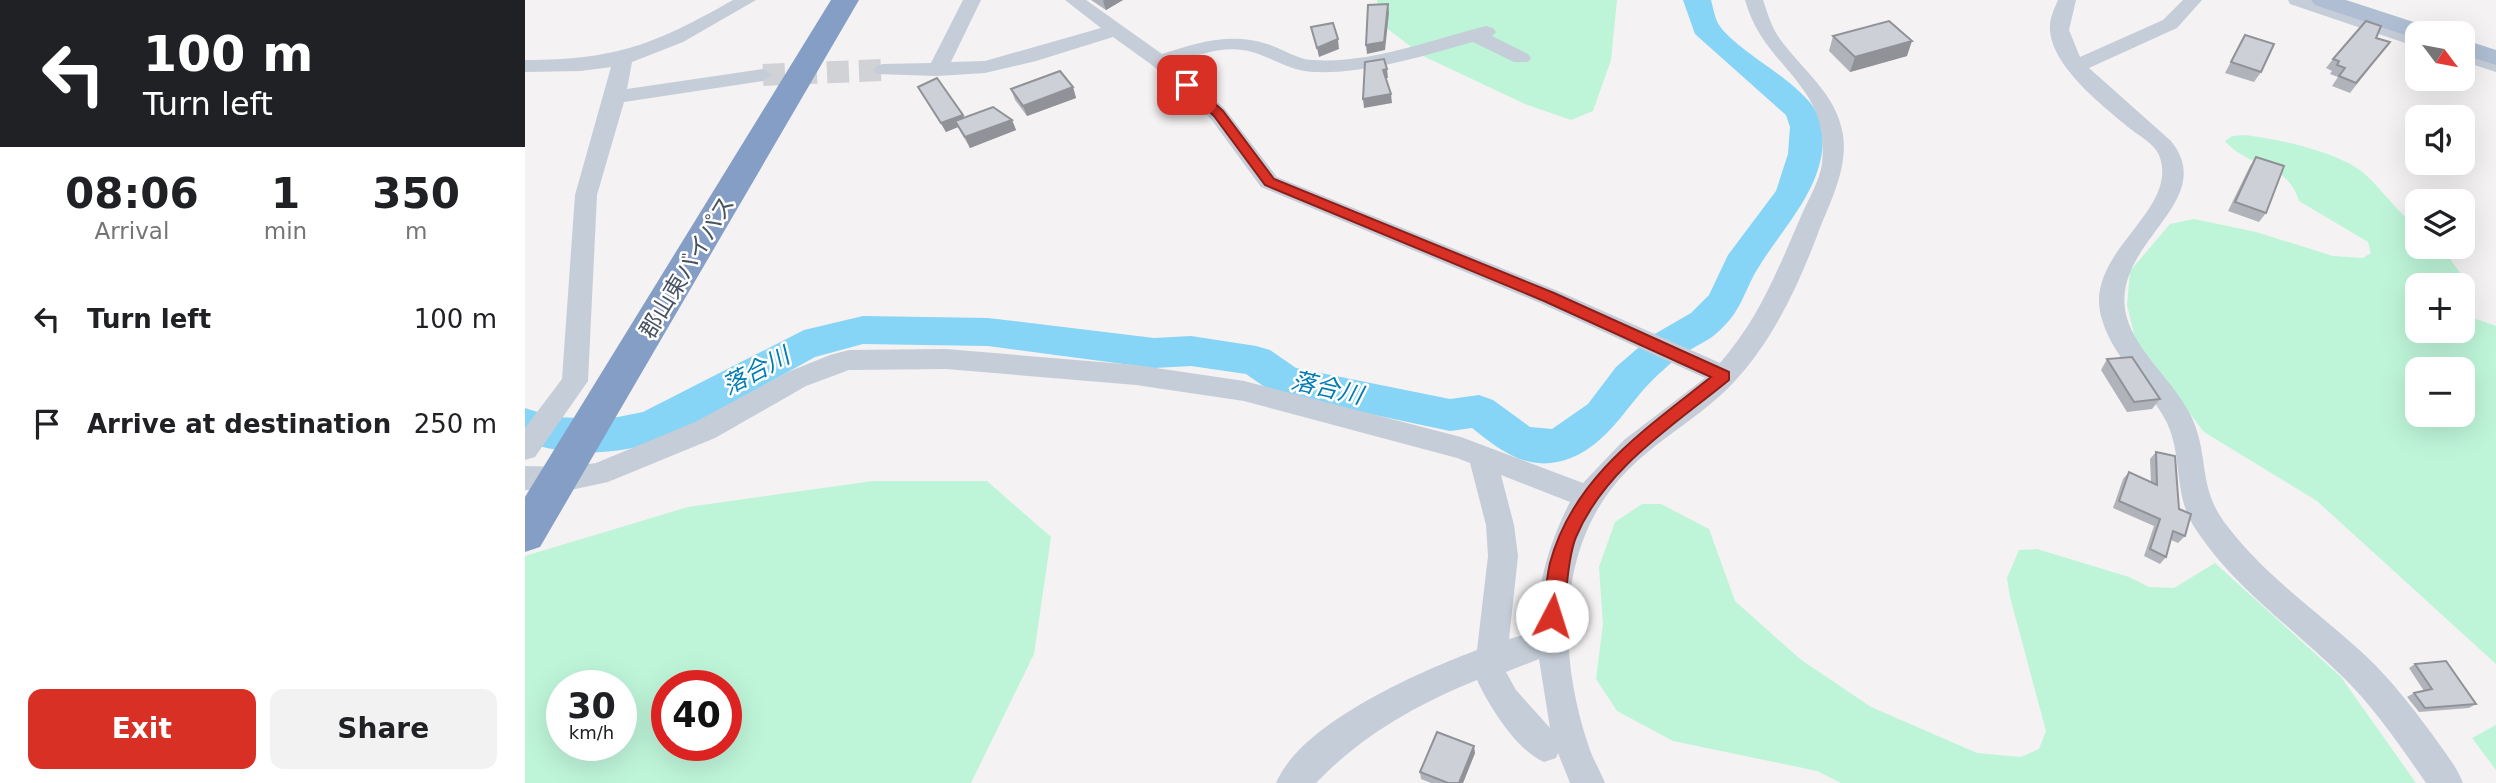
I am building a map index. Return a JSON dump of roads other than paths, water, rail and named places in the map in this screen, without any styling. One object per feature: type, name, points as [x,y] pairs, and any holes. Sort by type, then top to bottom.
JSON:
[{"type":"highway","points":[[801,75],[825,0]]},
{"type":"highway","name":"郡山東バイパス","points":[[525,534],[845,0]]},
{"type":"main road","points":[[2323,0],[2405,27]]},
{"type":"main road","points":[[2475,51],[2496,58]]},
{"type":"street","points":[[525,66],[573,66],[623,59],[663,44],[747,0]]},
{"type":"street","points":[[937,70],[972,0]]},
{"type":"street","points":[[1074,0],[1159,61],[1218,114],[1269,182],[1549,297],[1724,376]]},
{"type":"street","points":[[1588,783],[1579,768],[1567,733],[1551,641],[1553,590],[1568,535],[1589,497],[1621,458],[1724,376],[1760,330],[1785,286],[1828,178],[1834,148],[1832,125],[1826,108],[1811,84],[1768,35],[1754,0]]},
{"type":"street","points":[[2067,0],[2060,14],[2058,33],[2077,66],[2089,82],[2157,139],[2169,154],[2173,167],[2174,178],[2157,213],[2118,265],[2112,284],[2112,312],[2130,350],[2181,423],[2187,443],[2190,480],[2201,513],[2235,554],[2287,608],[2357,669],[2447,783]]},
{"type":"street","points":[[2077,66],[2171,23],[2193,0]]},
{"type":"street","points":[[2298,0],[2405,37]]},
{"type":"street","points":[[883,70],[985,67],[1029,57],[1115,30]]},
{"type":"street","points":[[1159,61],[1204,47],[1232,44],[1259,47],[1302,65],[1315,66],[1391,56],[1481,34],[1521,58]]},
{"type":"street","points":[[525,448],[575,381],[586,195],[615,97],[623,59]]},
{"type":"street","points":[[2475,59],[2496,66]]},
{"type":"street","points":[[615,97],[763,75]]},
{"type":"street","points":[[525,478],[566,479],[598,474],[705,430],[797,379],[849,360],[946,359],[1136,375],[1244,391],[1347,420],[1405,432],[1482,456],[1589,497]]},
{"type":"street","points":[[1482,456],[1500,525],[1503,556],[1490,674],[1495,686],[1544,746]]},
{"type":"street","points":[[1293,783],[1329,746],[1353,729],[1417,693],[1492,657],[1551,641]]},
{"type":"waterway","name":"落合川","points":[[525,424],[551,434],[608,436],[652,427],[804,345],[863,330],[988,332],[1154,353],[1191,351],[1256,361],[1286,381],[1450,415],[1479,411],[1521,443],[1555,446],[1568,440],[1602,415],[1630,378],[1667,345],[1704,323],[1725,302],[1741,264],[1792,193],[1805,154],[1806,127],[1800,111],[1705,28],[1697,0]]},
{"type":"tunnel","points":[[763,75],[883,70]]}]
